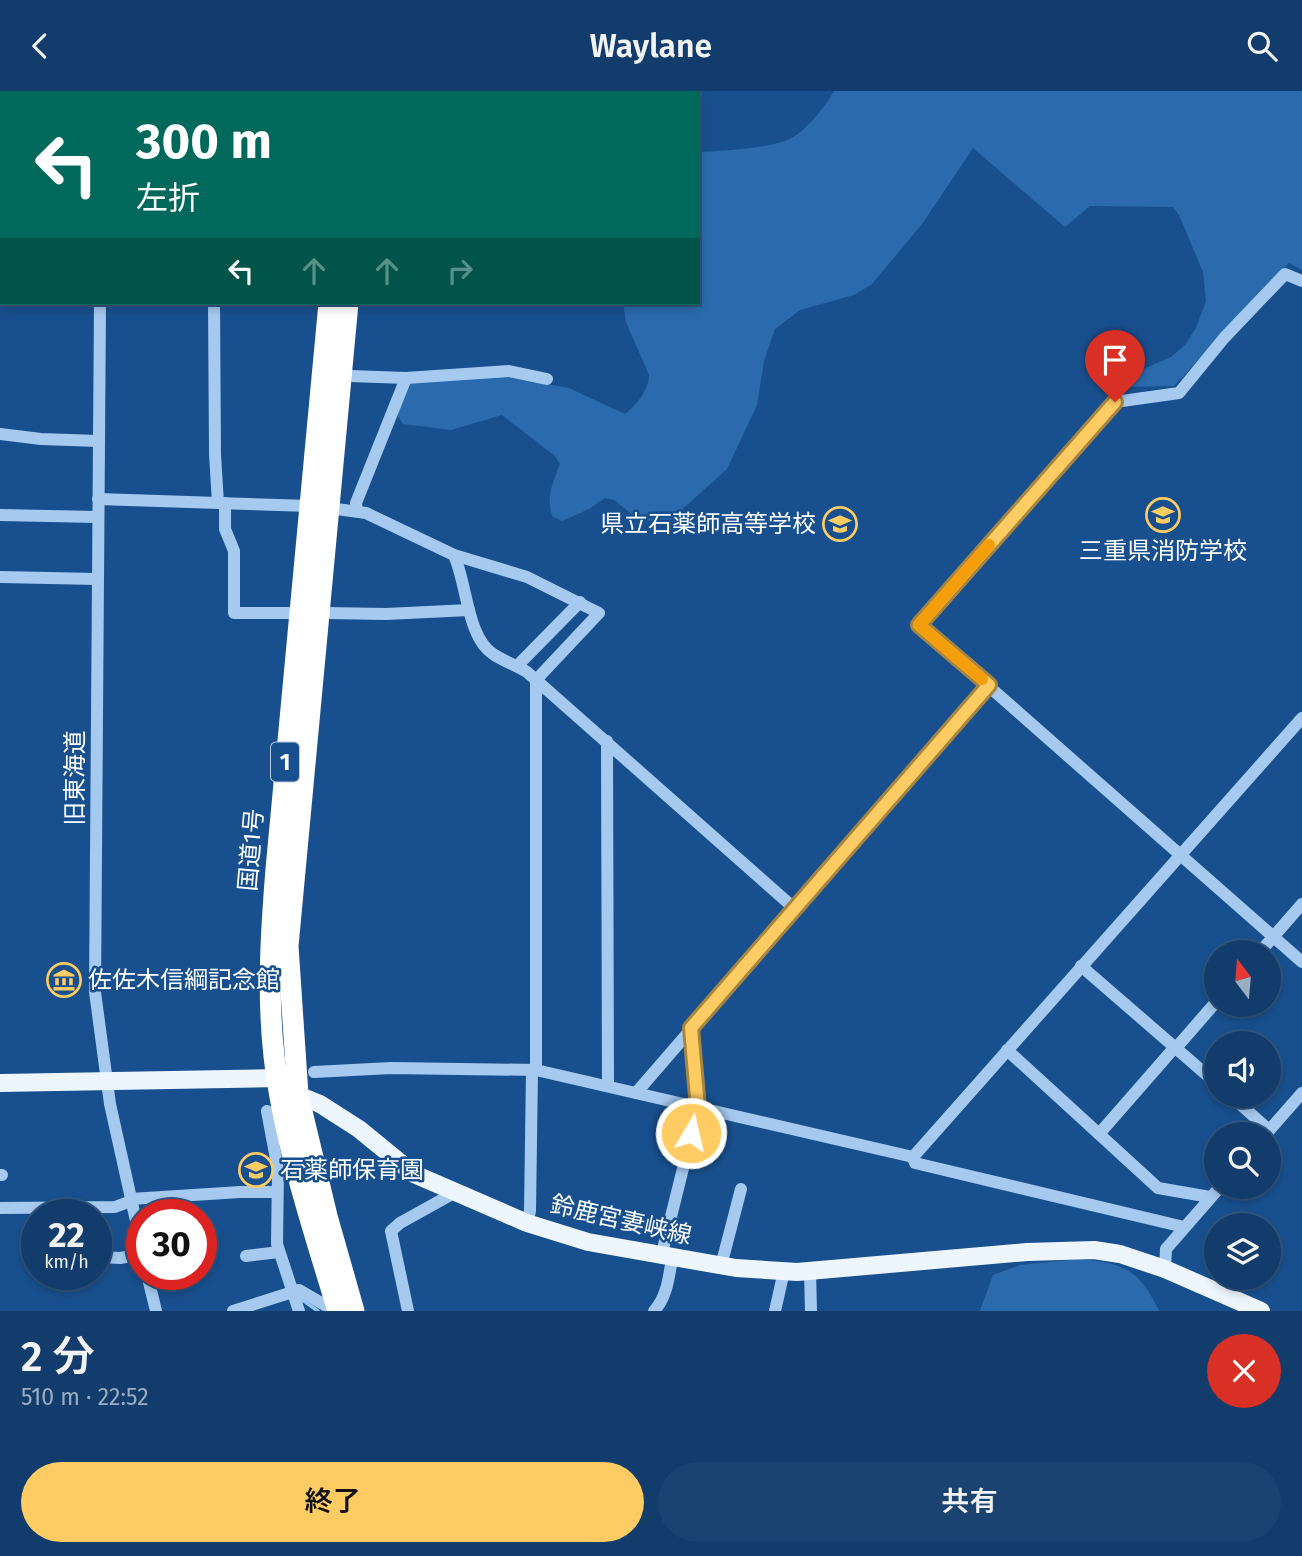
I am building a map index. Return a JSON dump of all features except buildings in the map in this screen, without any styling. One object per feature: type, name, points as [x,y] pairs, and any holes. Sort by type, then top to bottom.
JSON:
[{"type":"highway","name":"国道1号","points":[[337,1311],[298,1095],[288,946],[341,305]]},
{"type":"highway","name":"国道1号","points":[[325,508],[270,941],[271,997],[277,1078],[319,1217],[355,1311]]},
{"type":"main road","points":[[0,1083],[277,1078]]},
{"type":"main road","name":"鈴鹿宮妻峡線","points":[[277,1078],[298,1095],[320,1104],[359,1129],[414,1174],[527,1223],[587,1243],[721,1266],[784,1271],[1027,1252],[1094,1250],[1165,1269],[1261,1311]]},
{"type":"street","points":[[1302,281],[1285,274],[1224,338],[1179,393],[1115,402],[919,625],[1302,962]]},
{"type":"street","name":"旧東海道","points":[[100,305],[95,992],[106,1081],[131,1199]]},
{"type":"street","points":[[214,305],[215,454],[225,529],[234,551],[234,613],[289,613]]},
{"type":"street","points":[[325,508],[340,492],[353,340],[341,305]]},
{"type":"street","points":[[350,376],[406,378],[509,371],[547,379]]},
{"type":"street","points":[[357,511],[356,503],[406,378]]},
{"type":"street","points":[[0,435],[98,441]]},
{"type":"street","points":[[98,499],[357,511],[387,521],[454,555],[527,577],[598,613],[536,680],[534,1070],[530,1211],[527,1223]]},
{"type":"street","points":[[0,515],[97,517]]},
{"type":"street","points":[[454,555],[463,577],[469,610],[482,644],[493,654],[517,666],[536,680],[794,908]]},
{"type":"street","points":[[0,577],[97,579]]},
{"type":"street","points":[[517,666],[580,602]]},
{"type":"street","points":[[326,613],[386,614],[469,610]]},
{"type":"street","points":[[636,1093],[989,685]]},
{"type":"street","points":[[913,1157],[1302,718]]},
{"type":"street","points":[[607,741],[608,1086]]},
{"type":"street","points":[[1270,940],[1302,904]]},
{"type":"street","points":[[1081,966],[1204,1072]]},
{"type":"street","points":[[1099,1134],[1204,1015]]},
{"type":"street","points":[[654,1311],[660,1304],[669,1281],[666,1258],[698,1108],[691,1028]]},
{"type":"street","points":[[1007,1050],[1158,1188],[1204,1196]]},
{"type":"street","points":[[314,1072],[391,1067],[534,1070],[913,1157]]},
{"type":"street","points":[[1276,1122],[1302,1093]]},
{"type":"street","points":[[1243,1108],[1257,1122]]},
{"type":"street","points":[[267,1111],[278,1170],[276,1216],[279,1252],[299,1311]]},
{"type":"street","points":[[913,1157],[915,1163],[1184,1227]]},
{"type":"street","points":[[721,1266],[741,1189]]},
{"type":"street","points":[[149,1199],[277,1192]]},
{"type":"street","points":[[408,1311],[391,1231],[400,1223],[454,1193]]},
{"type":"street","points":[[1165,1269],[1166,1249],[1208,1199]]},
{"type":"street","points":[[0,1208],[115,1207],[126,1202]]},
{"type":"street","points":[[246,1256],[279,1252]]},
{"type":"street","points":[[775,1311],[784,1271]]},
{"type":"street","points":[[810,1271],[811,1311]]},
{"type":"street","points":[[151,1290],[156,1311]]},
{"type":"street","points":[[233,1311],[299,1290],[337,1311]]},
{"type":"shaded area","points":[[834,91],[1302,91],[1302,270],[1289,263],[1174,386],[1120,387],[1141,370],[1171,357],[1185,345],[1196,328],[1206,301],[1203,272],[1179,215],[1173,207],[1090,206],[1065,227],[973,148],[922,224],[872,284],[854,295],[800,310],[775,329],[764,361],[757,405],[727,469],[667,523],[638,519],[614,500],[605,498],[589,509],[562,521],[553,517],[550,497],[560,464],[555,456],[502,415],[451,430],[403,424],[398,416],[402,397],[410,383],[499,376],[569,388],[625,414],[641,396],[649,375],[626,322],[623,305],[700,305],[700,152],[758,147],[790,139],[815,118]]},
{"type":"shaded area","points":[[1078,1259],[1107,1263],[1128,1271],[1144,1286],[1159,1311],[980,1311],[993,1275],[1020,1265]]},
{"type":"waterway","points":[[301,1299],[318,1311]]},
{"type":"slow traffic","points":[[982,679],[919,625],[989,545]]},
{"type":"place","name":"三重県消防学校","points":[[1163,515]]},
{"type":"place","name":"県立石薬師高等学校","points":[[840,524]]},
{"type":"place","name":"佐佐木信綱記念館","points":[[64,980]]},
{"type":"place","name":"石薬師保育園","points":[[256,1170]]},
{"type":"route","points":[[691,1133],[698,1108],[691,1028],[989,685],[919,625],[1115,402]]}]
